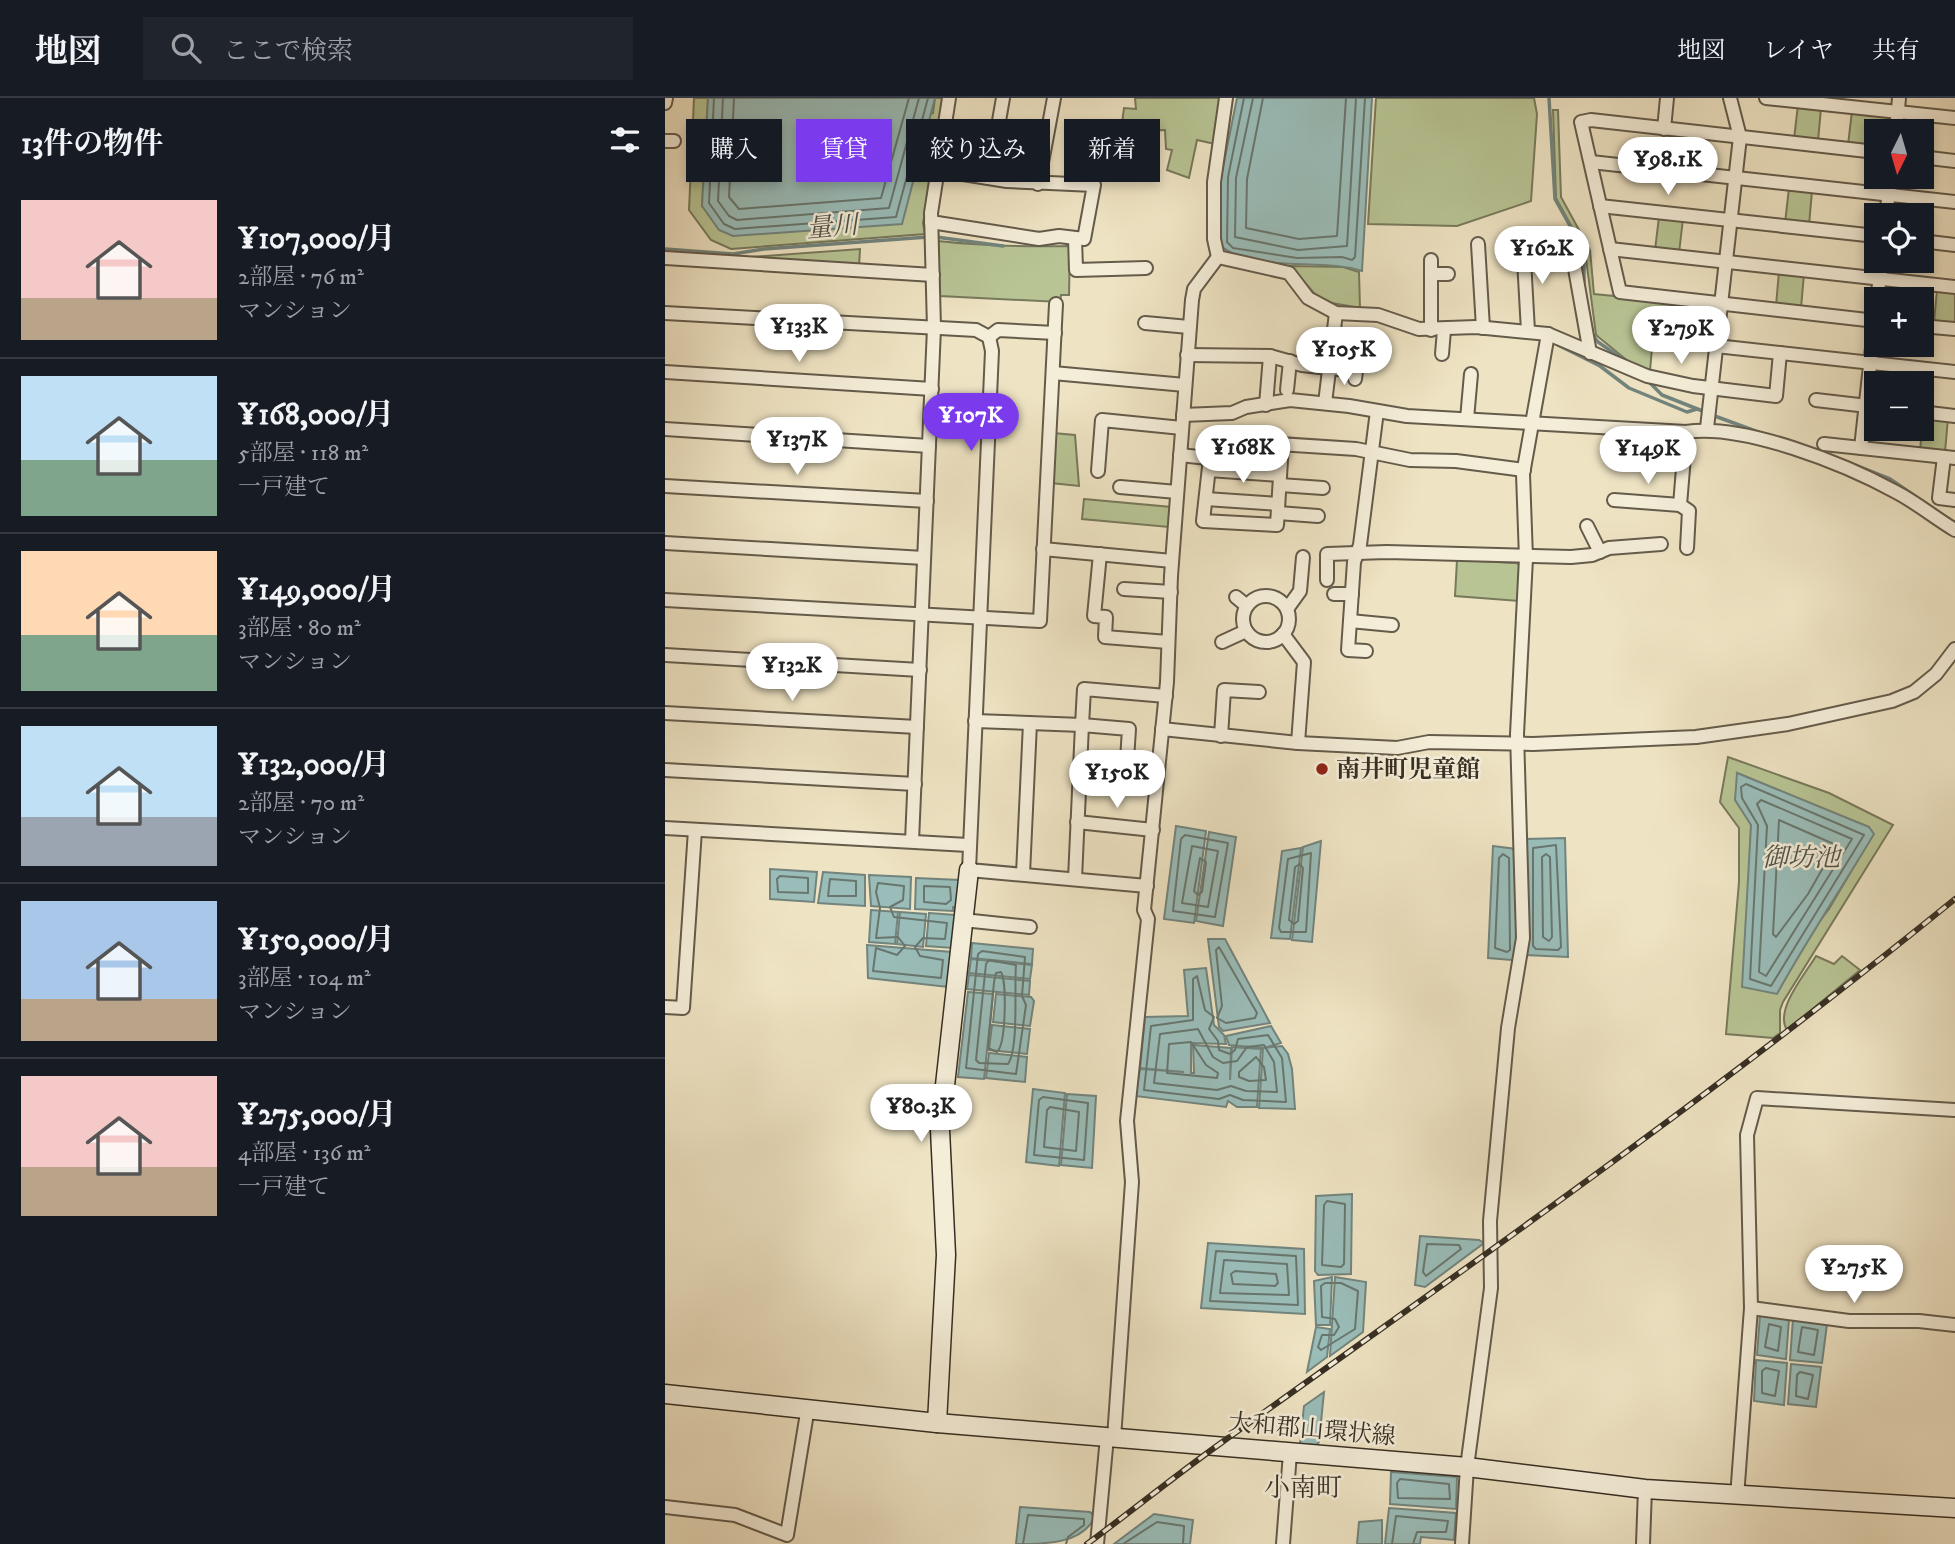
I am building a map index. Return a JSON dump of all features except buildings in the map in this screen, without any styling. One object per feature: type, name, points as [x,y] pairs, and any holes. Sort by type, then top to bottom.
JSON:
[{"type":"main road","points":[[937,1423],[946,1255],[940,1130],[969,870]]},
{"type":"main road","name":"大和郡山環状線","points":[[665,1394],[809,1407],[937,1423],[1467,1467],[1645,1489],[1737,1497],[1955,1508]]},
{"type":"street","points":[[665,103],[666,98]]},
{"type":"street","points":[[946,119],[949,98]]},
{"type":"street","points":[[999,119],[1003,98]]},
{"type":"street","points":[[1038,184],[1054,98]]},
{"type":"street","points":[[1097,1544],[1111,1437],[1132,1182],[1127,1121],[1146,946],[1147,886],[1166,695],[1189,327],[1194,289],[1218,257],[1214,239],[1214,182],[1226,98]]},
{"type":"street","points":[[1664,129],[1667,98]]},
{"type":"street","points":[[1708,425],[1708,402],[1723,304],[1740,137],[1730,98]]},
{"type":"street","points":[[1766,98],[1955,118]]},
{"type":"street","points":[[1897,119],[1899,98]]},
{"type":"street","points":[[1864,151],[1591,120],[1581,122],[1620,292],[1864,317]]},
{"type":"street","points":[[1934,159],[1955,161]]},
{"type":"street","points":[[1591,162],[1955,202]]},
{"type":"street","points":[[912,841],[932,389],[932,232],[937,182]]},
{"type":"street","points":[[932,232],[1084,239],[1094,185],[1022,182]]},
{"type":"street","points":[[1888,203],[1890,189]]},
{"type":"street","points":[[1601,206],[1864,235]]},
{"type":"street","points":[[1076,238],[1076,270],[1146,268]]},
{"type":"street","points":[[1523,242],[1528,331]]},
{"type":"street","points":[[1934,243],[1955,245]]},
{"type":"street","points":[[1478,244],[1483,328]]},
{"type":"street","points":[[1610,248],[1955,287]]},
{"type":"street","points":[[1573,252],[1591,353]]},
{"type":"street","points":[[1218,257],[1289,273],[1308,298],[1336,313],[1367,313],[1407,327],[1437,330],[1483,328],[1548,334],[1632,372],[1710,388],[1776,396],[1780,353]]},
{"type":"street","points":[[665,258],[933,275]]},
{"type":"street","points":[[1431,260],[1437,330],[1442,354]]},
{"type":"street","points":[[1878,287],[1880,273]]},
{"type":"street","points":[[1431,274],[1448,274]]},
{"type":"street","points":[[665,600],[1040,621],[1056,304]]},
{"type":"street","points":[[665,313],[977,330],[989,337],[992,351],[968,845],[969,870],[1147,886]]},
{"type":"street","points":[[1325,403],[1336,313]]},
{"type":"street","points":[[1146,323],[1189,327]]},
{"type":"street","points":[[1934,327],[1955,329]]},
{"type":"street","points":[[989,337],[997,330],[1055,333]]},
{"type":"street","points":[[1462,1544],[1467,1467],[1491,1288],[1490,1221],[1508,1028],[1523,938],[1517,744],[1526,558],[1524,470],[1528,435],[1534,423],[1548,334]]},
{"type":"street","points":[[1716,346],[1955,372]]},
{"type":"street","points":[[1187,355],[1270,356],[1356,371],[1355,379]]},
{"type":"street","points":[[1266,405],[1270,356]]},
{"type":"street","points":[[1870,371],[1871,357]]},
{"type":"street","points":[[1287,390],[1290,361]]},
{"type":"street","points":[[665,372],[932,389]]},
{"type":"street","points":[[1053,373],[1185,385]]},
{"type":"street","points":[[1467,419],[1471,374]]},
{"type":"street","points":[[1098,471],[1102,420],[1182,421],[1290,400],[1407,416],[1686,432],[1708,425],[1854,470],[1913,501],[1955,530]]},
{"type":"street","points":[[1816,400],[1864,405]]},
{"type":"street","points":[[1366,651],[1348,650],[1352,594],[1377,411]]},
{"type":"street","points":[[1934,414],[1955,416]]},
{"type":"street","points":[[665,429],[929,446]]},
{"type":"street","points":[[1680,505],[1686,432]]},
{"type":"street","points":[[1861,448],[1864,435]]},
{"type":"street","points":[[1209,464],[1217,459],[1218,440],[1356,449],[1373,455],[1524,470]]},
{"type":"street","points":[[1209,464],[1203,521],[1277,525],[1282,444]]},
{"type":"street","points":[[1824,444],[1949,457],[1940,498],[1955,500]]},
{"type":"street","points":[[1180,455],[1209,464],[1323,488]]},
{"type":"street","points":[[665,486],[927,501]]},
{"type":"street","points":[[1120,487],[1177,492]]},
{"type":"street","points":[[1206,499],[1318,516]]},
{"type":"street","points":[[1615,499],[1680,505],[1689,511],[1687,548]]},
{"type":"street","points":[[1587,526],[1600,552]]},
{"type":"street","points":[[665,543],[924,558]]},
{"type":"street","points":[[1327,580],[1327,554],[1400,552],[1526,558],[1592,555],[1609,548],[1661,544]]},
{"type":"street","points":[[1043,549],[1173,561]]},
{"type":"street","points":[[1101,554],[1094,616],[1106,617],[1105,637],[1168,642]]},
{"type":"street","points":[[1287,609],[1300,591],[1303,557]]},
{"type":"street","points":[[1124,589],[1171,592]]},
{"type":"street","points":[[1334,594],[1352,594]]},
{"type":"street","points":[[1266,596],[1278,599],[1287,609],[1289,622],[1283,634],[1265,642],[1253,638],[1246,631],[1243,622],[1247,606],[1253,599],[1266,596]]},
{"type":"street","points":[[1235,597],[1247,606]]},
{"type":"street","points":[[1350,621],[1392,625]]},
{"type":"street","points":[[1222,642],[1246,631]]},
{"type":"street","points":[[1283,634],[1304,662],[1298,743]]},
{"type":"street","points":[[1162,729],[1298,743],[1397,748],[1429,742],[1517,744],[1696,737],[1788,724],[1859,710],[1914,692],[1936,674],[1955,649]]},
{"type":"street","points":[[665,655],[919,670]]},
{"type":"street","points":[[1075,879],[1084,689],[1166,695]]},
{"type":"street","points":[[1221,736],[1224,690],[1259,692]]},
{"type":"street","points":[[665,713],[917,727]]},
{"type":"street","points":[[975,721],[1129,729],[1126,775]]},
{"type":"street","points":[[1023,874],[1030,723]]},
{"type":"street","points":[[665,769],[915,784]]},
{"type":"street","points":[[1077,822],[1153,830]]},
{"type":"street","points":[[665,828],[968,845]]},
{"type":"street","points":[[665,1007],[683,1008],[695,830]]},
{"type":"street","points":[[963,920],[1030,927]]},
{"type":"street","points":[[1737,1497],[1751,1308],[1747,1135],[1757,1098],[1955,1110]]},
{"type":"street","points":[[1751,1308],[1849,1321],[1919,1321],[1955,1325]]},
{"type":"street","points":[[665,1507],[735,1515],[775,1533],[787,1535],[809,1407]]},
{"type":"street","points":[[1283,1544],[1290,1453]]},
{"type":"street","points":[[1643,1544],[1645,1489]]},
{"type":"green space","points":[[694,98],[708,98],[707,119],[693,119]]},
{"type":"green space","points":[[935,98],[946,98],[942,119],[918,119],[933,113]]},
{"type":"green space","points":[[1135,98],[1222,98],[1215,144],[1197,140],[1189,178],[1167,170],[1172,150],[1166,149],[1165,130],[1160,130],[1160,119],[1123,119],[1124,108],[1136,109]]},
{"type":"green space","points":[[1376,98],[1534,98],[1537,114],[1531,201],[1457,226],[1368,224]]},
{"type":"green space","points":[[1798,105],[1821,108],[1818,141],[1794,139]]},
{"type":"green space","points":[[1553,110],[1558,110],[1561,197],[1590,250],[1594,294],[1687,303],[1684,325],[1654,325],[1650,371],[1634,366],[1596,335],[1585,251],[1556,198]]},
{"type":"green space","points":[[1852,111],[1889,115],[1888,119],[1864,119],[1864,147],[1848,145]]},
{"type":"green space","points":[[906,124],[906,182],[931,182],[923,223],[925,234],[731,249],[711,240],[689,210],[690,182],[703,182],[702,206],[762,182],[782,182],[782,174],[796,168],[796,182],[892,182],[892,130]]},
{"type":"green space","points":[[1670,133],[1692,136],[1688,170],[1666,167]]},
{"type":"green space","points":[[1789,188],[1812,191],[1809,225],[1785,223]]},
{"type":"green space","points":[[1659,217],[1683,219],[1679,253],[1655,250]]},
{"type":"green space","points":[[938,241],[1004,246],[1070,246],[1069,295],[1061,295],[1060,302],[940,296]]},
{"type":"green space","points":[[860,249],[859,267],[723,259]]},
{"type":"green space","points":[[1290,266],[1343,267],[1359,272],[1360,308],[1321,301]]},
{"type":"green space","points":[[1779,271],[1804,274],[1801,308],[1776,306]]},
{"type":"green space","points":[[1937,290],[1955,292],[1955,325],[1934,322]]},
{"type":"green space","points":[[1934,417],[1948,418],[1945,452],[1920,449],[1921,441],[1934,441]]},
{"type":"green space","points":[[1053,433],[1075,435],[1079,486],[1051,483]]},
{"type":"green space","points":[[1084,499],[1171,507],[1169,527],[1082,519]]},
{"type":"green space","points":[[1457,560],[1517,563],[1521,568],[1519,601],[1455,596]]},
{"type":"green space","points":[[1728,757],[1829,793],[1893,825],[1783,1002],[1780,1010],[1780,1033],[1773,1038],[1726,1034],[1739,882],[1739,828],[1720,802]],"holes":[[[1737,773],[1869,827],[1873,834],[1829,909],[1812,931],[1750,882],[1751,825]]]},
{"type":"green space","points":[[1816,956],[1834,964],[1842,956],[1860,970],[1787,1030],[1784,1022],[1788,1002]]},
{"type":"water","points":[[708,98],[935,98],[930,119],[906,119],[906,182],[913,182],[902,224],[733,236],[719,230],[702,206],[703,182],[782,182],[782,119],[707,119]]},
{"type":"water","points":[[1237,98],[1372,98],[1362,271],[1328,265],[1248,259],[1219,244],[1221,177]]},
{"type":"water","name":"御坊池","points":[[1737,773],[1869,827],[1874,834],[1777,994],[1742,987],[1751,825],[1735,800]]},
{"type":"water","points":[[1176,826],[1206,831],[1194,923],[1164,919]]},
{"type":"water","points":[[1209,832],[1236,837],[1223,926],[1196,921]]},
{"type":"water","points":[[1565,838],[1568,957],[1525,955],[1526,839]]},
{"type":"water","points":[[1321,841],[1312,942],[1292,940],[1303,847]]},
{"type":"water","points":[[1493,846],[1516,849],[1516,957],[1512,960],[1488,958]]},
{"type":"water","points":[[1301,848],[1290,939],[1271,938],[1282,851]]},
{"type":"water","points":[[770,869],[817,872],[814,902],[770,899]]},
{"type":"water","points":[[823,872],[865,875],[865,906],[818,903]]},
{"type":"water","points":[[869,875],[911,877],[910,909],[871,906]]},
{"type":"water","points":[[916,878],[960,880],[957,907],[953,907],[953,911],[915,909]]},
{"type":"water","points":[[871,910],[898,912],[895,944],[869,942]]},
{"type":"water","points":[[900,912],[926,914],[923,947],[897,944]]},
{"type":"water","points":[[929,913],[955,915],[953,948],[926,946]]},
{"type":"water","points":[[1208,939],[1225,939],[1270,1023],[1223,1031],[1219,1027]]},
{"type":"water","points":[[972,943],[1033,949],[1032,964],[971,958]]},
{"type":"water","points":[[867,945],[952,952],[948,987],[868,978]]},
{"type":"water","points":[[971,959],[1032,965],[1030,979],[969,973]]},
{"type":"water","points":[[1206,968],[1214,1025],[1224,1035],[1226,1044],[1191,1043],[1191,1073],[1194,1073],[1193,1045],[1231,1048],[1230,1080],[1232,1047],[1261,1049],[1257,1107],[1237,1107],[1228,1101],[1226,1107],[1135,1096],[1140,1069],[1184,1072],[1140,1068],[1145,1017],[1188,1016],[1184,970]]},
{"type":"water","points":[[969,975],[1030,981],[1029,995],[967,989]]},
{"type":"water","points":[[968,992],[993,994],[984,1079],[958,1077]]},
{"type":"water","points":[[996,994],[1031,997],[1034,1001],[1030,1026],[993,1022]]},
{"type":"water","points":[[992,1025],[1030,1029],[1027,1054],[989,1050]]},
{"type":"water","points":[[1271,1026],[1281,1043],[1264,1048],[1282,1046],[1288,1054],[1295,1109],[1259,1108],[1263,1048],[1229,1045],[1226,1036]]},
{"type":"water","points":[[989,1053],[1027,1057],[1025,1082],[986,1078]]},
{"type":"water","points":[[1033,1089],[1065,1093],[1059,1166],[1026,1162]]},
{"type":"water","points":[[1067,1094],[1096,1096],[1092,1168],[1061,1165]]},
{"type":"water","points":[[1352,1194],[1351,1274],[1318,1275],[1315,1271],[1316,1196]]},
{"type":"water","points":[[1420,1236],[1479,1240],[1484,1243],[1425,1287],[1415,1285]]},
{"type":"water","points":[[1208,1243],[1304,1249],[1305,1314],[1201,1308]]},
{"type":"water","points":[[1332,1277],[1330,1325],[1316,1325],[1314,1281]]},
{"type":"water","points":[[1335,1277],[1366,1282],[1363,1332],[1330,1356]]},
{"type":"water","points":[[1760,1315],[1789,1319],[1786,1359],[1757,1355]]},
{"type":"water","points":[[1793,1319],[1827,1324],[1822,1363],[1790,1360]]},
{"type":"water","points":[[1316,1327],[1330,1329],[1327,1357],[1307,1372]]},
{"type":"water","points":[[1756,1360],[1787,1363],[1784,1405],[1754,1401]]},
{"type":"water","points":[[1791,1364],[1821,1367],[1816,1407],[1788,1404]]},
{"type":"water","points":[[1324,1392],[1319,1442],[1316,1445],[1300,1444],[1304,1406]]},
{"type":"water","points":[[1391,1472],[1457,1477],[1456,1509],[1390,1504]]},
{"type":"water","points":[[1020,1507],[1090,1512],[1095,1517],[1081,1533],[1062,1541],[1016,1544]]},
{"type":"water","points":[[1389,1508],[1456,1513],[1454,1540],[1421,1537],[1420,1544],[1385,1544]]},
{"type":"water","points":[[1154,1514],[1193,1520],[1190,1544],[1114,1544]]},
{"type":"water","points":[[1382,1520],[1382,1544],[1357,1544],[1359,1522]]},
{"type":"waterway","points":[[1549,98],[1555,199],[1584,251],[1584,286]]},
{"type":"waterway","name":"量川","points":[[665,249],[733,254],[764,249],[928,237]]},
{"type":"waterway","name":"量川","points":[[936,237],[1003,246]]},
{"type":"waterway","points":[[1592,334],[1598,342],[1627,362]]},
{"type":"waterway","points":[[1558,345],[1600,366],[1629,388],[1687,412],[1697,409]]},
{"type":"waterway","points":[[1648,381],[1662,395],[1705,412]]},
{"type":"waterway","points":[[1712,415],[1761,433]]},
{"type":"waterway","points":[[1822,452],[1890,479],[1955,523]]},
{"type":"railway","points":[[1087,1544],[1204,1455],[1684,1109],[1955,899]]},
{"type":"place","name":"南井町児童館","points":[[1322,769]]},
{"type":"district","name":"小南町","points":[[1303,1487]]}]
